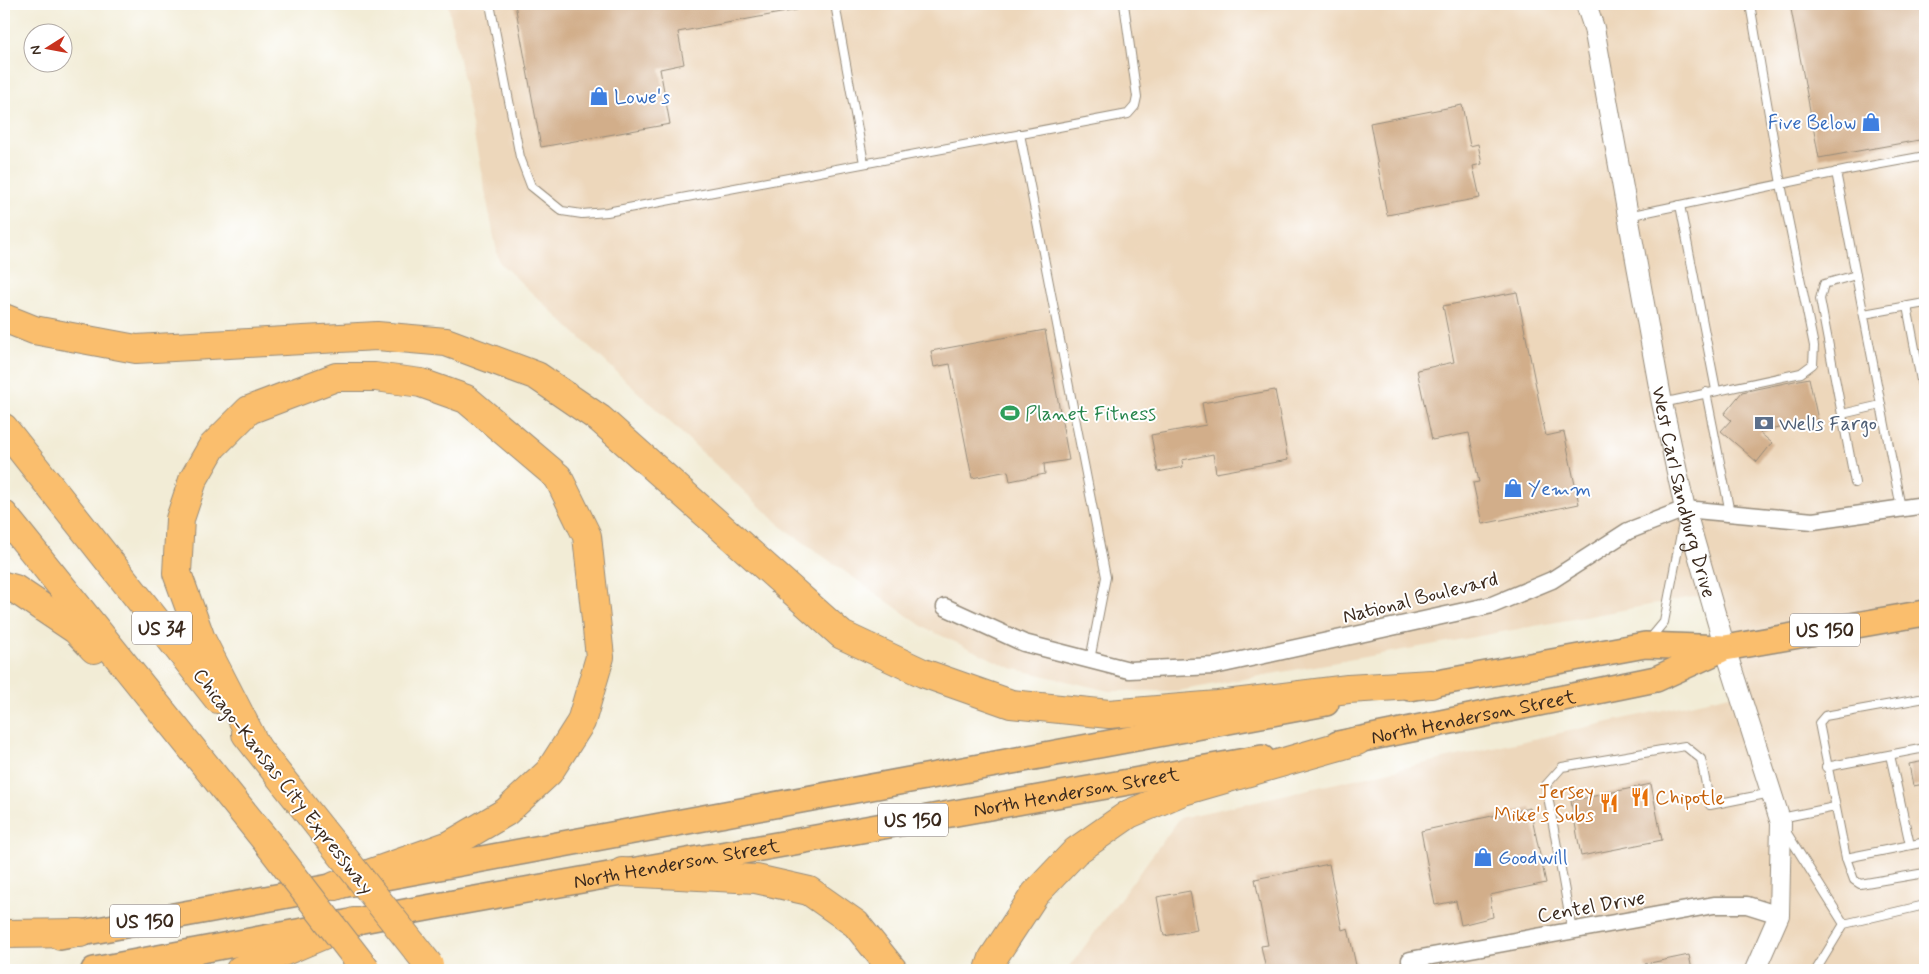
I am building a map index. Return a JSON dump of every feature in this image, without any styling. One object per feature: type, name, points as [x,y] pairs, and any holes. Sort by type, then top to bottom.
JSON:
[{"type":"highway","points":[[4,318],[34,330],[136,349],[377,336],[446,342],[537,376],[600,419],[842,635],[923,673],[1011,704],[1109,714],[1218,705],[1348,689],[1431,684]]},
{"type":"highway","points":[[257,748],[201,639],[177,573],[180,519],[193,480],[212,447],[249,410],[336,377],[375,377],[421,383],[466,399],[558,477],[587,536],[600,657],[581,722],[549,772],[506,812],[450,845],[335,886]]},
{"type":"highway","name":"Chicago-Kansas City Expressway","points":[[4,428],[431,968]]},
{"type":"highway","name":"US 34","points":[[4,515],[267,842],[366,970]]},
{"type":"highway","points":[[4,586],[15,589],[76,630],[203,763]]},
{"type":"highway","points":[[989,970],[994,958],[1035,894],[1076,851],[1129,814],[1182,791],[1357,741]]},
{"type":"highway","points":[[622,872],[756,879],[809,891],[856,924],[893,970]]},
{"type":"highway","points":[[240,970],[354,922]]},
{"type":"highway","points":[[4,934],[80,934]]},
{"type":"main road","name":"North Henderson Street","points":[[80,934],[1645,645],[1725,648],[1925,613]]},
{"type":"main road","name":"North Henderson Street","points":[[94,970],[622,872],[1357,741],[1656,679],[1725,648]]},
{"type":"main road","name":"US 150","points":[[4,948],[80,934]]},
{"type":"street","name":"West Carl Sandburg Drive","points":[[1586,4],[1594,28],[1662,404],[1686,509],[1725,648],[1780,821],[1779,914],[1755,970]]},
{"type":"street","name":"National Boulevard","points":[[945,607],[1024,643],[1129,670],[1214,666],[1492,605],[1552,580],[1628,531],[1686,509],[1813,521],[1925,505]]},
{"type":"street","name":"Centel Drive","points":[[1410,960],[1714,905],[1747,905],[1779,914]]},
{"type":"lane","points":[[490,4],[520,157],[531,186],[562,211],[582,214],[607,212],[1128,114],[1135,106],[1137,97],[1124,4]]},
{"type":"lane","points":[[835,4],[864,163]]},
{"type":"lane","points":[[1662,404],[1706,392],[1802,373],[1814,364],[1814,346],[1781,184],[1750,4]]},
{"type":"lane","points":[[1020,134],[1106,577],[1090,660]]},
{"type":"lane","points":[[1628,216],[1836,172],[1925,156]]},
{"type":"lane","points":[[1836,172],[1901,508]]},
{"type":"lane","points":[[1680,205],[1716,390]]},
{"type":"lane","points":[[1855,483],[1820,299],[1824,284],[1856,275]]},
{"type":"lane","points":[[1864,314],[1925,303]]},
{"type":"lane","points":[[1907,306],[1925,402]]},
{"type":"lane","points":[[1706,392],[1730,513]]},
{"type":"lane","points":[[1842,414],[1881,405]]},
{"type":"lane","points":[[1645,645],[1664,622],[1686,509]]},
{"type":"lane","points":[[1925,698],[1821,718],[1819,723],[1826,767],[1846,858],[1854,880],[1860,884],[1925,872]]},
{"type":"lane","points":[[1572,931],[1546,785],[1562,767],[1685,746],[1701,760],[1710,805],[1771,793]]},
{"type":"lane","points":[[1826,767],[1925,748]]},
{"type":"lane","points":[[1890,755],[1910,845]]},
{"type":"lane","points":[[1835,807],[1780,821],[1844,924]]},
{"type":"lane","points":[[1846,858],[1922,842],[1925,844]]},
{"type":"lane","points":[[1816,970],[1844,924],[1925,905]]},
{"type":"shaded area","points":[[448,4],[1925,4],[1925,970],[1067,970],[1180,818],[1739,693],[1710,594],[1178,691],[1109,691],[1011,668],[925,628],[783,528],[499,262]]},
{"type":"building","name":"Lowe's","points":[[515,4],[796,4],[797,10],[678,32],[684,64],[660,69],[670,124],[541,147]]},
{"type":"building","points":[[1790,4],[1925,4],[1925,139],[1819,158]]},
{"type":"building","points":[[1462,105],[1470,146],[1478,144],[1482,164],[1473,166],[1480,198],[1387,215],[1370,123]]},
{"type":"building","points":[[1517,292],[1546,436],[1564,432],[1579,504],[1482,524],[1473,483],[1479,482],[1469,433],[1432,440],[1417,370],[1454,362],[1443,306]]},
{"type":"building","name":"Planet Fitness","points":[[1045,330],[1069,460],[1044,464],[1045,474],[1010,481],[1008,471],[972,478],[950,364],[934,367],[931,351]]},
{"type":"building","points":[[1809,378],[1818,420],[1759,432],[1772,443],[1757,462],[1721,431],[1731,420],[1724,414],[1742,392]]},
{"type":"building","points":[[1275,390],[1288,460],[1216,473],[1213,454],[1182,460],[1183,467],[1158,472],[1151,435],[1206,425],[1202,403]]},
{"type":"building","points":[[1925,761],[1925,784],[1913,786],[1909,764]]},
{"type":"building","points":[[1651,784],[1662,840],[1581,856],[1571,801]]},
{"type":"building","name":"Goodwill","points":[[1530,808],[1546,883],[1490,895],[1493,917],[1461,925],[1456,901],[1435,905],[1421,831]]},
{"type":"building","points":[[1329,864],[1342,930],[1348,928],[1357,970],[1266,970],[1261,946],[1268,945],[1255,879]]},
{"type":"building","points":[[1190,891],[1197,930],[1164,936],[1157,897]]},
{"type":"building","points":[[1689,955],[1692,970],[1646,970],[1645,964]]},
{"type":"place","name":"Lowe's","points":[[599,96]]},
{"type":"place","name":"Five Below","points":[[1871,122]]},
{"type":"place","name":"Planet Fitness","points":[[1010,413]]},
{"type":"place","name":"Wells Fargo","points":[[1764,423]]},
{"type":"place","name":"Yemm","points":[[1513,488]]},
{"type":"place","name":"Chipotle","points":[[1640,797]]},
{"type":"place","name":"Jersey Mike's Subs","points":[[1609,803]]},
{"type":"place","name":"Goodwill","points":[[1483,857]]}]
